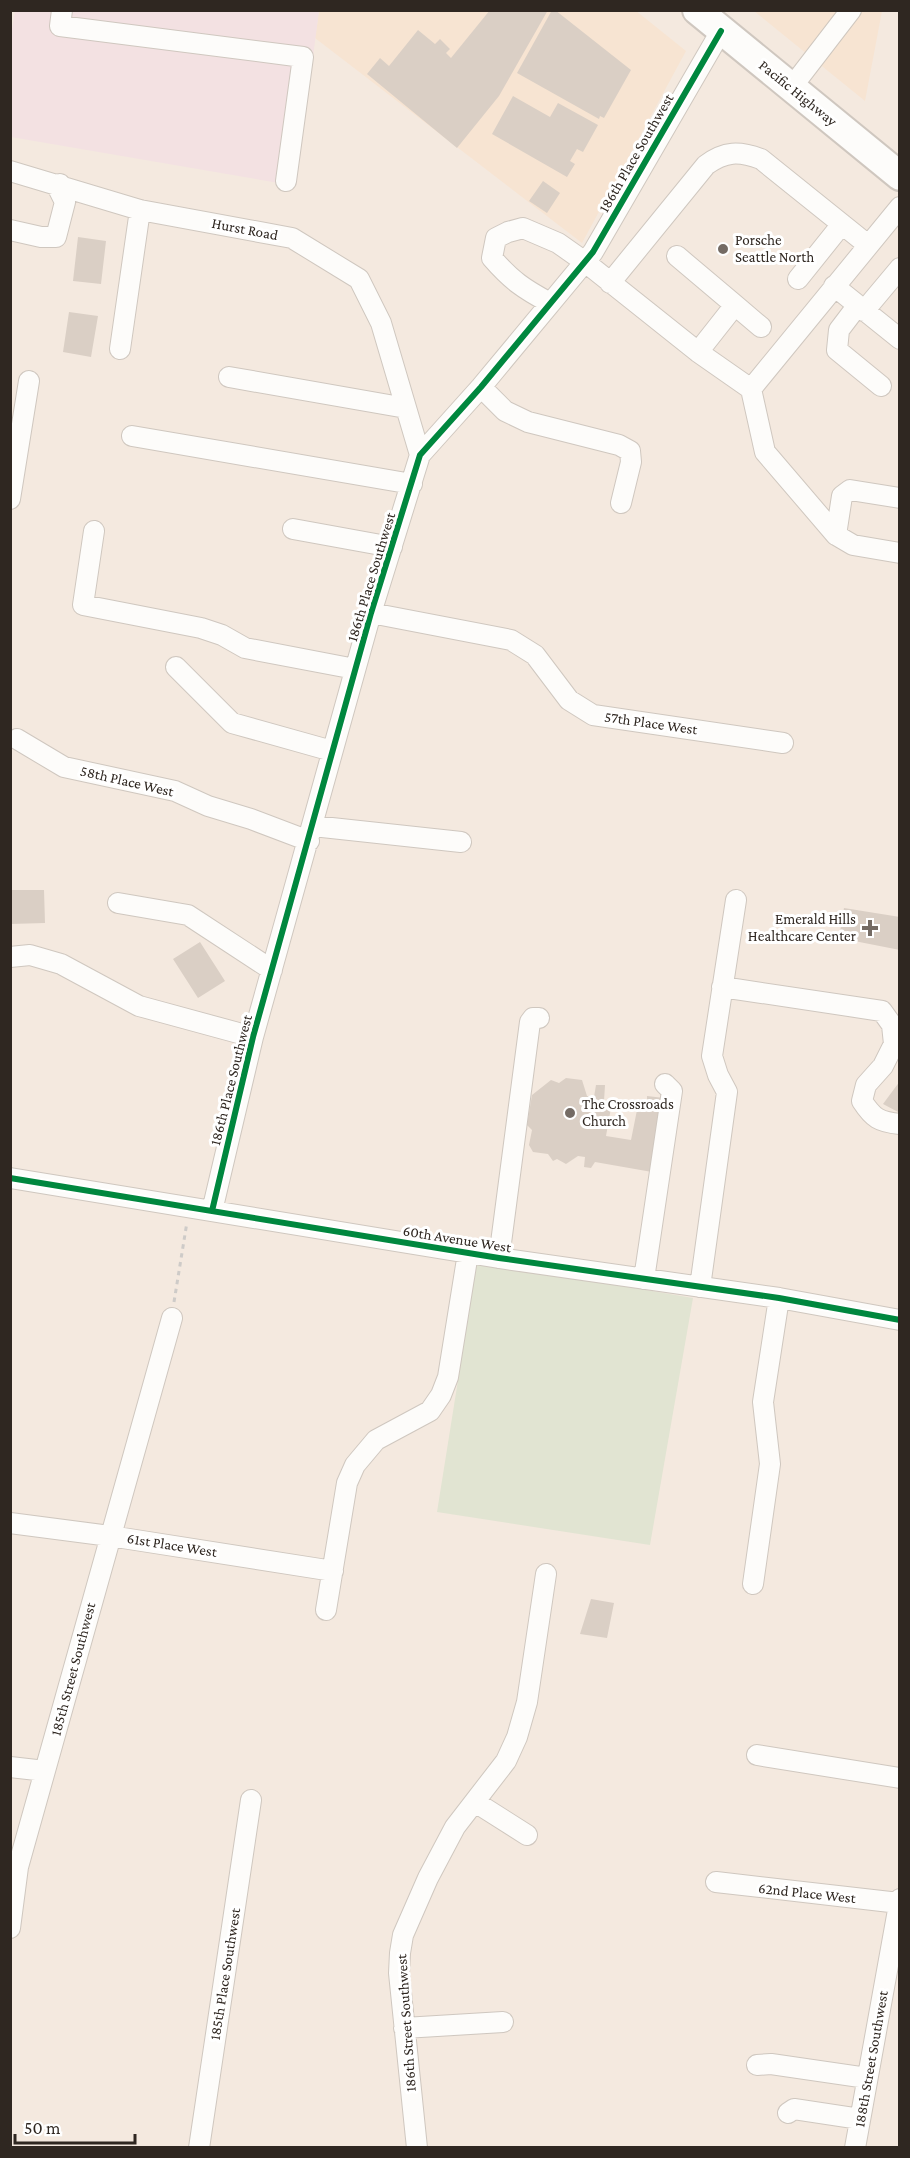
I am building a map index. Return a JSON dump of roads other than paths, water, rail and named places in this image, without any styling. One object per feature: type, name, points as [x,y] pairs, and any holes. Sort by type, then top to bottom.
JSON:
[{"type":"highway","name":"Pacific Highway","points":[[699,11],[900,176]]},
{"type":"street","points":[[62,10],[60,26],[303,57],[286,181]]},
{"type":"street","points":[[791,88],[851,10]]},
{"type":"street","name":"186th Place Southwest","points":[[212,1210],[253,1037],[371,613],[420,455],[481,387],[585,262],[722,31]]},
{"type":"street","points":[[610,283],[706,165],[718,156],[731,153],[747,154],[761,159],[868,245]]},
{"type":"street","name":"Hurst Road","points":[[10,171],[60,184],[140,210],[292,238],[359,279],[381,323],[420,455]]},
{"type":"street","points":[[10,230],[41,237],[56,237],[65,202],[59,190],[60,184]]},
{"type":"street","points":[[751,389],[900,207]]},
{"type":"street","points":[[120,349],[140,210]]},
{"type":"street","points":[[798,279],[842,225]]},
{"type":"street","points":[[550,303],[523,289],[492,258],[496,238],[523,228],[558,243],[698,352],[751,389],[765,452],[836,535],[853,545],[900,554]]},
{"type":"street","points":[[677,256],[761,327]]},
{"type":"street","points":[[881,386],[837,350],[839,330],[900,268]]},
{"type":"street","points":[[834,286],[900,339]]},
{"type":"street","points":[[698,352],[735,306]]},
{"type":"street","points":[[229,377],[406,408]]},
{"type":"street","points":[[10,499],[29,381]]},
{"type":"street","points":[[481,387],[505,411],[528,422],[619,445],[630,451],[632,462],[621,503]]},
{"type":"street","points":[[132,436],[412,484]]},
{"type":"street","points":[[836,535],[842,496],[850,490],[900,498]]},
{"type":"street","points":[[293,529],[392,547]]},
{"type":"street","points":[[94,531],[82,605],[201,628],[222,635],[245,648],[355,669]]},
{"type":"street","name":"57th Place West","points":[[371,613],[511,640],[535,655],[569,700],[593,715],[783,742]]},
{"type":"street","points":[[176,667],[232,723],[333,751]]},
{"type":"street","name":"58th Place West","points":[[17,739],[64,767],[175,791],[208,806],[311,833],[461,842]]},
{"type":"street","points":[[700,1287],[727,1092],[712,1056],[736,900]]},
{"type":"street","points":[[118,903],[188,915],[272,970]]},
{"type":"street","points":[[10,957],[30,956],[61,964],[139,1006],[253,1037]]},
{"type":"street","points":[[722,987],[882,1011],[892,1025],[894,1044],[883,1066],[866,1085],[862,1101],[871,1115],[884,1123],[900,1124]]},
{"type":"street","points":[[499,1258],[530,1022],[533,1018],[538,1018]]},
{"type":"street","points":[[644,1279],[672,1091],[665,1084]]},
{"type":"street","name":"60th Avenue West","points":[[10,1178],[499,1258],[779,1299],[900,1320]]},
{"type":"street","points":[[326,1610],[347,1483],[356,1466],[376,1440],[430,1411],[441,1395],[448,1377],[468,1253]]},
{"type":"street","points":[[753,1584],[770,1464],[763,1402],[779,1299]]},
{"type":"street","name":"185th Street Southwest","points":[[10,1928],[18,1867],[172,1318]]},
{"type":"street","name":"61st Place West","points":[[10,1523],[110,1536],[333,1571]]},
{"type":"street","name":"186th Street Southwest","points":[[417,2148],[399,1973],[403,1935],[428,1878],[455,1827],[506,1761],[517,1737],[527,1702],[546,1574]]},
{"type":"street","points":[[757,1755],[900,1778]]},
{"type":"street","points":[[10,1767],[45,1771]]},
{"type":"street","name":"185th Place Southwest","points":[[199,2148],[251,1800]]},
{"type":"street","points":[[475,1802],[527,1835]]},
{"type":"street","name":"62nd Place West","points":[[716,1882],[899,1901]]},
{"type":"street","name":"188th Street Southwest","points":[[855,2148],[867,2078],[894,1961],[899,1901]]},
{"type":"street","points":[[404,2028],[503,2022]]},
{"type":"street","points":[[757,2065],[771,2064],[867,2078]]},
{"type":"street","points":[[788,2113],[794,2109],[860,2119]]},
{"type":"place","name":"Porsche Seattle North","points":[[723,249]]},
{"type":"place","name":"Emerald Hills Healthcare Center","points":[[870,928]]},
{"type":"place","name":"The Crossroads Church","points":[[570,1113]]}]
